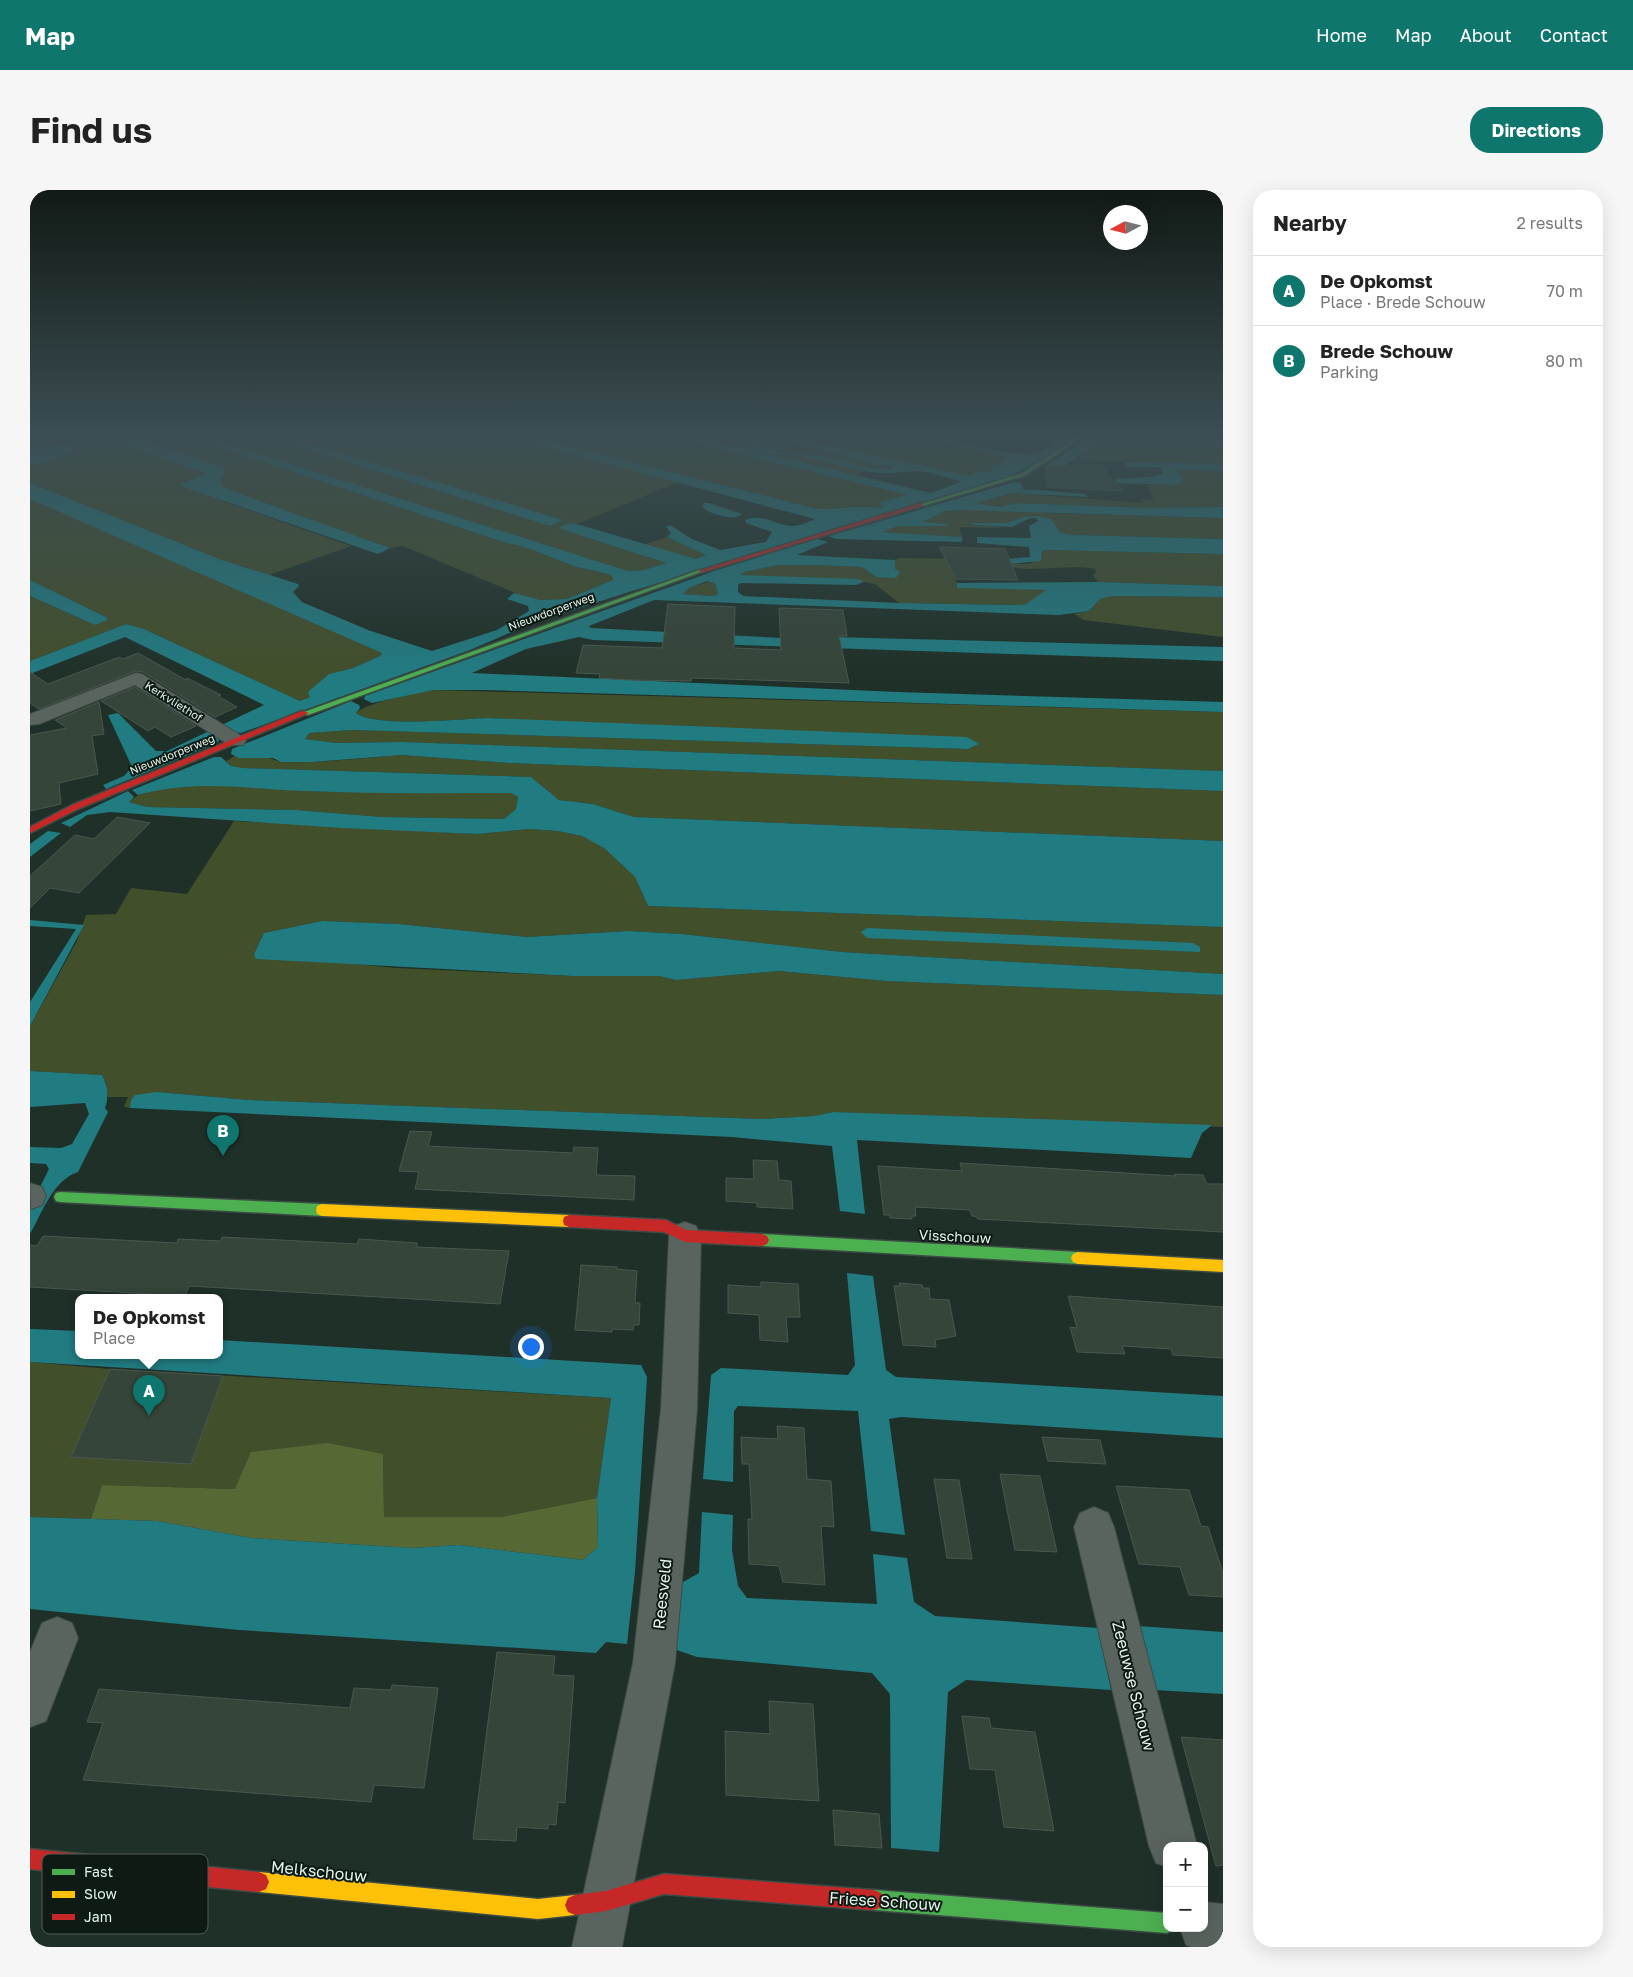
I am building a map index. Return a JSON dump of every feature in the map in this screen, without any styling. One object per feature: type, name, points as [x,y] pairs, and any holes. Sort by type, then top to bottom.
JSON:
[{"type":"street","name":"Nieuwdorperweg","points":[[30,830],[75,807],[268,727],[706,569],[885,516]]},
{"type":"street","name":"Kerkvliethof","points":[[32,720],[156,670]]},
{"type":"street","name":"Kerkvliethof","points":[[136,678],[236,741]]},
{"type":"street","points":[[60,1197],[666,1226],[686,1236]]},
{"type":"street","name":"Visschouw","points":[[686,1236],[1223,1266]]},
{"type":"street","name":"Reesveld","points":[[597,1947],[654,1663],[679,1409],[686,1236]]},
{"type":"street","name":"Zeeuwse Schouw","points":[[1094,1527],[1172,1842]]},
{"type":"street","points":[[30,1705],[57,1638]]},
{"type":"street","name":"Melkschouw","points":[[208,1877],[538,1909],[606,1900]]},
{"type":"street","name":"Friese Schouw","points":[[606,1900],[664,1884],[1163,1923]]},
{"type":"street","points":[[1208,1927],[1223,1929]]},
{"type":"green space","points":[[30,516],[69,516],[382,652],[380,656],[353,668],[329,674],[310,697],[300,701],[144,629],[126,624],[30,661],[30,596],[95,625],[106,617],[30,580]]},
{"type":"green space","points":[[112,516],[265,516],[351,546],[269,575],[222,560]]},
{"type":"green space","points":[[302,516],[425,516],[533,550],[577,567],[608,574],[612,576],[613,580],[567,599],[540,600],[525,597],[403,546],[390,548]]},
{"type":"green space","points":[[455,516],[518,516],[550,526],[562,520],[549,516],[596,516],[577,524],[569,523],[559,528],[666,563],[644,570],[628,571]]},
{"type":"green space","points":[[935,516],[1153,516],[1223,518],[1223,539],[1075,535],[1061,533],[1047,519],[1041,517],[1007,523],[971,523],[974,525],[1004,527],[959,527],[962,537],[881,532],[898,526],[947,526],[922,522]]},
{"type":"green space","points":[[667,537],[707,555],[696,559],[643,545]]},
{"type":"green space","points":[[1046,550],[1223,554],[1223,586],[1098,582],[1093,575],[1096,573],[1095,569],[1075,567],[1031,569],[1010,567],[1009,564],[1030,564]]},
{"type":"green space","points":[[899,558],[982,559],[951,569],[957,587],[1047,590],[1026,604],[1017,605],[899,603],[875,584],[741,575],[743,572],[778,565],[818,565],[862,567],[876,577],[895,569],[895,560]]},
{"type":"green space","points":[[710,581],[715,583],[718,594],[714,596],[683,594],[689,588]]},
{"type":"green space","points":[[1112,596],[1223,597],[1223,637],[1084,620],[1074,614],[1089,611],[1100,599]]},
{"type":"green space","points":[[433,690],[1223,712],[1223,771],[402,742],[336,743],[304,739],[309,733],[352,730],[968,749],[978,744],[487,718],[399,721],[367,718],[356,713],[361,709],[380,702]]},
{"type":"green space","points":[[402,755],[509,763],[1223,791],[1223,841],[634,817],[593,804],[559,800],[531,777],[243,768],[231,766],[226,761],[235,756],[241,758],[265,757],[281,762],[299,762]]},
{"type":"green space","points":[[204,784],[305,791],[511,793],[518,797],[516,809],[504,819],[382,817],[296,810],[147,807],[129,802],[154,790]]},
{"type":"green space","points":[[234,821],[477,834],[530,829],[558,831],[583,836],[604,848],[635,877],[648,906],[1223,927],[1223,974],[842,952],[682,934],[629,931],[527,937],[398,924],[322,921],[264,933],[254,954],[396,968],[573,976],[659,976],[676,980],[779,971],[886,981],[1223,995],[1223,1127],[833,1112],[815,1116],[761,1119],[249,1100],[157,1092],[130,1104],[130,1108],[124,1107],[128,1097],[108,1097],[106,1083],[102,1075],[30,1071],[30,1026],[77,941],[86,915],[116,914],[131,888],[187,894]]},
{"type":"green space","points":[[30,1362],[110,1369],[611,1398],[597,1498],[501,1517],[384,1517],[383,1454],[235,1489],[102,1485],[91,1519],[30,1517]]},
{"type":"green space","points":[[328,1443],[383,1454],[384,1517],[501,1517],[597,1498],[598,1547],[583,1560],[459,1545],[412,1548],[251,1538],[157,1521],[91,1519],[102,1485],[235,1489],[251,1452]]},
{"type":"water","points":[[69,516],[112,516],[222,560],[298,584],[299,586],[293,592],[302,602],[368,630],[432,651],[497,630],[529,611],[528,606],[507,599],[514,593],[540,600],[567,599],[613,580],[612,576],[608,574],[577,567],[425,516],[455,516],[628,571],[644,570],[666,563],[558,528],[569,523],[577,524],[696,559],[706,555],[667,537],[671,533],[666,527],[670,525],[692,539],[720,550],[766,542],[772,532],[746,523],[745,520],[751,518],[792,526],[801,525],[815,519],[804,516],[881,516],[533,623],[470,650],[241,733],[227,735],[217,743],[106,789],[103,785],[124,776],[132,767],[108,715],[118,713],[156,751],[167,751],[264,705],[125,637],[30,674],[30,661],[126,624],[144,629],[300,701],[310,697],[308,692],[329,674],[353,668],[380,656],[382,653]]},
{"type":"water","points":[[268,516],[302,516],[390,548],[378,554]]},
{"type":"water","points":[[518,516],[550,516],[563,520],[550,526]]},
{"type":"water","points":[[898,516],[935,516],[923,522],[947,524],[948,526],[898,526],[882,532],[962,537],[962,542],[835,539],[829,536]]},
{"type":"water","points":[[1038,516],[1051,519],[1061,533],[1075,535],[1223,539],[1223,554],[1046,550],[1042,552],[1041,561],[1009,564],[1005,559],[1030,557],[1029,547],[977,543],[977,537],[1031,538],[1029,526],[1038,521],[1036,518],[1030,518],[1012,527],[974,525],[971,523],[1007,523],[1024,517]]},
{"type":"water","points":[[1158,516],[1223,516],[1223,518]]},
{"type":"water","points":[[817,539],[828,542],[797,555],[895,560],[895,569],[900,572],[896,578],[876,577],[862,567],[778,565],[744,572],[741,575],[859,579],[864,582],[856,585],[741,583],[738,585],[738,592],[743,596],[899,603],[1017,605],[1026,604],[1046,590],[957,588],[957,583],[1098,582],[1223,586],[1223,597],[1112,596],[1100,599],[1089,611],[1059,615],[654,600],[589,626],[591,628],[781,638],[791,636],[1223,647],[1223,661],[593,640],[579,637],[526,649],[472,673],[897,692],[1223,702],[1223,712],[485,690],[433,690],[372,703],[364,699],[365,696],[717,570]],"holes":[[[707,581],[715,583],[718,594],[714,596],[683,594],[689,588]]]},
{"type":"water","points":[[30,580],[106,617],[107,620],[95,625],[30,596]]},
{"type":"water","points":[[351,701],[359,705],[360,708],[356,713],[366,718],[381,720],[419,722],[487,718],[967,737],[979,744],[968,749],[352,730],[309,733],[305,739],[336,743],[402,742],[1223,771],[1223,791],[509,763],[402,755],[312,762],[281,762],[273,758],[239,758],[231,754],[232,749]]},
{"type":"water","points":[[214,757],[221,757],[231,766],[243,768],[531,777],[559,800],[593,804],[634,817],[1223,841],[1223,927],[648,906],[635,877],[604,848],[582,836],[558,831],[530,829],[477,834],[342,828],[110,812],[87,815],[70,827],[61,823],[128,791],[134,797],[129,802],[147,807],[296,810],[382,817],[504,819],[516,809],[518,797],[511,793],[356,793],[221,786],[181,787],[138,795],[132,790]]},
{"type":"water","points":[[48,831],[61,833],[30,857],[30,844]]},
{"type":"water","points":[[30,920],[84,925],[30,1026],[30,1002],[76,929],[30,926]]},
{"type":"water","points":[[322,921],[398,924],[527,937],[629,931],[682,934],[842,952],[1223,974],[1223,995],[886,981],[779,971],[676,980],[659,976],[573,976],[256,959],[254,954],[264,933]]},
{"type":"water","points":[[867,928],[1193,943],[1200,947],[1200,952],[867,938],[861,932]]},
{"type":"water","points":[[30,1071],[102,1075],[107,1088],[105,1108],[108,1112],[78,1172],[69,1176],[55,1190],[30,1234],[30,1207],[49,1169],[46,1164],[30,1163],[30,1147],[61,1148],[72,1144],[89,1114],[85,1103],[30,1107]]},
{"type":"water","points":[[157,1092],[249,1100],[761,1119],[815,1116],[833,1112],[1212,1125],[1202,1133],[1191,1158],[857,1140],[865,1214],[840,1211],[832,1146],[732,1137],[130,1108],[131,1100],[135,1095]]},
{"type":"water","points":[[847,1273],[873,1276],[886,1370],[896,1377],[1223,1396],[1223,1438],[901,1417],[889,1419],[905,1535],[871,1531],[858,1411],[738,1406],[734,1411],[733,1482],[703,1479],[711,1375],[721,1368],[848,1375],[855,1365]]},
{"type":"water","points":[[30,1329],[75,1331],[75,1359],[223,1359],[223,1340],[641,1365],[647,1377],[635,1572],[627,1644],[606,1642],[596,1653],[239,1630],[30,1609],[30,1517],[157,1521],[251,1538],[412,1548],[459,1545],[583,1560],[598,1547],[597,1498],[611,1398],[30,1362]]},
{"type":"water","points":[[702,1512],[733,1515],[732,1550],[738,1586],[747,1598],[877,1604],[873,1554],[907,1558],[914,1602],[935,1616],[1098,1628],[1111,1690],[966,1680],[948,1692],[939,1852],[891,1848],[890,1694],[872,1673],[697,1657],[674,1649],[675,1598],[683,1582],[699,1573]]},
{"type":"water","points":[[1138,1626],[1223,1632],[1223,1694],[1155,1690]]},
{"type":"building","points":[[939,547],[1005,549],[1018,580],[956,579]]},
{"type":"building","points":[[668,604],[735,607],[734,648],[781,650],[779,608],[843,610],[847,636],[839,636],[849,683],[692,678],[691,681],[629,680],[599,678],[600,674],[576,673],[583,645],[662,648]]},
{"type":"building","points":[[138,653],[186,680],[187,678],[221,695],[218,696],[237,707],[215,717],[143,672],[136,671],[39,709],[30,703],[30,672],[48,684],[114,659],[120,657],[123,659]]},
{"type":"building","points":[[135,687],[196,726],[171,737],[155,727],[148,731],[101,701]]},
{"type":"building","points":[[99,702],[104,734],[92,736],[98,774],[59,783],[61,804],[30,811],[30,735],[67,728],[55,720]]},
{"type":"building","points":[[117,817],[150,823],[79,893],[50,888],[30,908],[30,876],[75,835],[94,839]]},
{"type":"building","points":[[410,1131],[432,1132],[428,1146],[573,1153],[574,1147],[598,1148],[596,1175],[635,1176],[634,1200],[415,1189],[419,1172],[399,1171]]},
{"type":"building","points":[[753,1160],[777,1161],[779,1180],[791,1181],[793,1209],[757,1207],[757,1203],[726,1201],[726,1178],[754,1179]]},
{"type":"building","points":[[960,1163],[1176,1176],[1174,1174],[1203,1175],[1207,1184],[1223,1184],[1223,1232],[978,1219],[972,1216],[970,1210],[915,1207],[916,1216],[912,1216],[912,1219],[890,1218],[890,1215],[884,1215],[878,1166],[962,1171]]},
{"type":"building","points":[[43,1236],[177,1243],[178,1239],[221,1241],[222,1237],[357,1244],[359,1239],[417,1243],[417,1247],[509,1251],[500,1304],[189,1286],[186,1294],[151,1294],[30,1287],[30,1245],[37,1246]]},
{"type":"building","points":[[581,1265],[617,1267],[617,1269],[637,1271],[635,1303],[640,1303],[639,1325],[634,1325],[633,1330],[612,1329],[612,1332],[575,1330]]},
{"type":"building","points":[[761,1282],[798,1284],[800,1317],[786,1317],[788,1342],[760,1340],[759,1315],[728,1313],[728,1285],[761,1287]]},
{"type":"building","points":[[899,1283],[922,1285],[923,1288],[929,1288],[930,1299],[949,1300],[956,1336],[935,1340],[936,1347],[903,1345],[894,1286],[900,1286]]},
{"type":"building","points":[[1068,1296],[1223,1307],[1223,1358],[1173,1355],[1171,1349],[1122,1346],[1125,1354],[1077,1352],[1070,1327],[1077,1328]]},
{"type":"building","points":[[110,1369],[223,1376],[191,1464],[71,1457]]},
{"type":"building","points":[[777,1426],[804,1428],[807,1479],[831,1481],[834,1527],[821,1526],[825,1585],[783,1582],[779,1566],[749,1564],[748,1519],[752,1519],[749,1464],[742,1464],[741,1437],[778,1439]]},
{"type":"building","points":[[1042,1437],[1100,1440],[1106,1464],[1048,1461]]},
{"type":"building","points":[[1000,1474],[1040,1476],[1057,1552],[1015,1550]]},
{"type":"building","points":[[934,1479],[959,1480],[972,1559],[947,1558]]},
{"type":"building","points":[[1116,1486],[1189,1490],[1201,1526],[1208,1527],[1223,1573],[1223,1597],[1189,1595],[1180,1567],[1139,1564]]},
{"type":"building","points":[[497,1652],[555,1656],[553,1675],[574,1676],[565,1803],[558,1802],[556,1825],[548,1824],[548,1829],[517,1827],[516,1841],[473,1839]]},
{"type":"building","points":[[392,1685],[438,1688],[424,1788],[374,1785],[371,1802],[83,1780],[103,1723],[87,1722],[99,1689],[350,1708],[354,1688],[391,1690]]},
{"type":"building","points":[[769,1701],[813,1704],[819,1801],[726,1795],[725,1731],[770,1734]]},
{"type":"building","points":[[962,1716],[989,1718],[991,1728],[1035,1732],[1054,1831],[1004,1827],[995,1770],[970,1769]]},
{"type":"building","points":[[1181,1737],[1223,1740],[1223,1865],[1216,1866]]},
{"type":"building","points":[[833,1810],[879,1814],[882,1848],[835,1845]]},
{"type":"traffic: fast","points":[[305,713],[701,571]]},
{"type":"traffic: fast","points":[[60,1197],[322,1210]]},
{"type":"traffic: fast","points":[[762,1240],[1078,1258]]},
{"type":"traffic: fast","points":[[874,1900],[1163,1923]]},
{"type":"traffic: slow","points":[[322,1210],[569,1221]]},
{"type":"traffic: slow","points":[[1078,1258],[1223,1266]]},
{"type":"traffic: slow","points":[[259,1882],[538,1909],[575,1905]]},
{"type":"traffic: jam","points":[[701,571],[884,516]]},
{"type":"traffic: jam","points":[[30,830],[75,807],[305,713]]},
{"type":"traffic: jam","points":[[569,1221],[666,1226],[685,1236],[762,1240]]},
{"type":"traffic: jam","points":[[30,1859],[42,1860]]},
{"type":"traffic: jam","points":[[208,1877],[259,1882]]},
{"type":"traffic: jam","points":[[575,1905],[606,1901],[664,1884],[874,1900]]},
{"type":"place","name":"Brede Schouw","points":[[223,1156]]},
{"type":"place","name":"De Opkomst","points":[[149,1416]]}]
